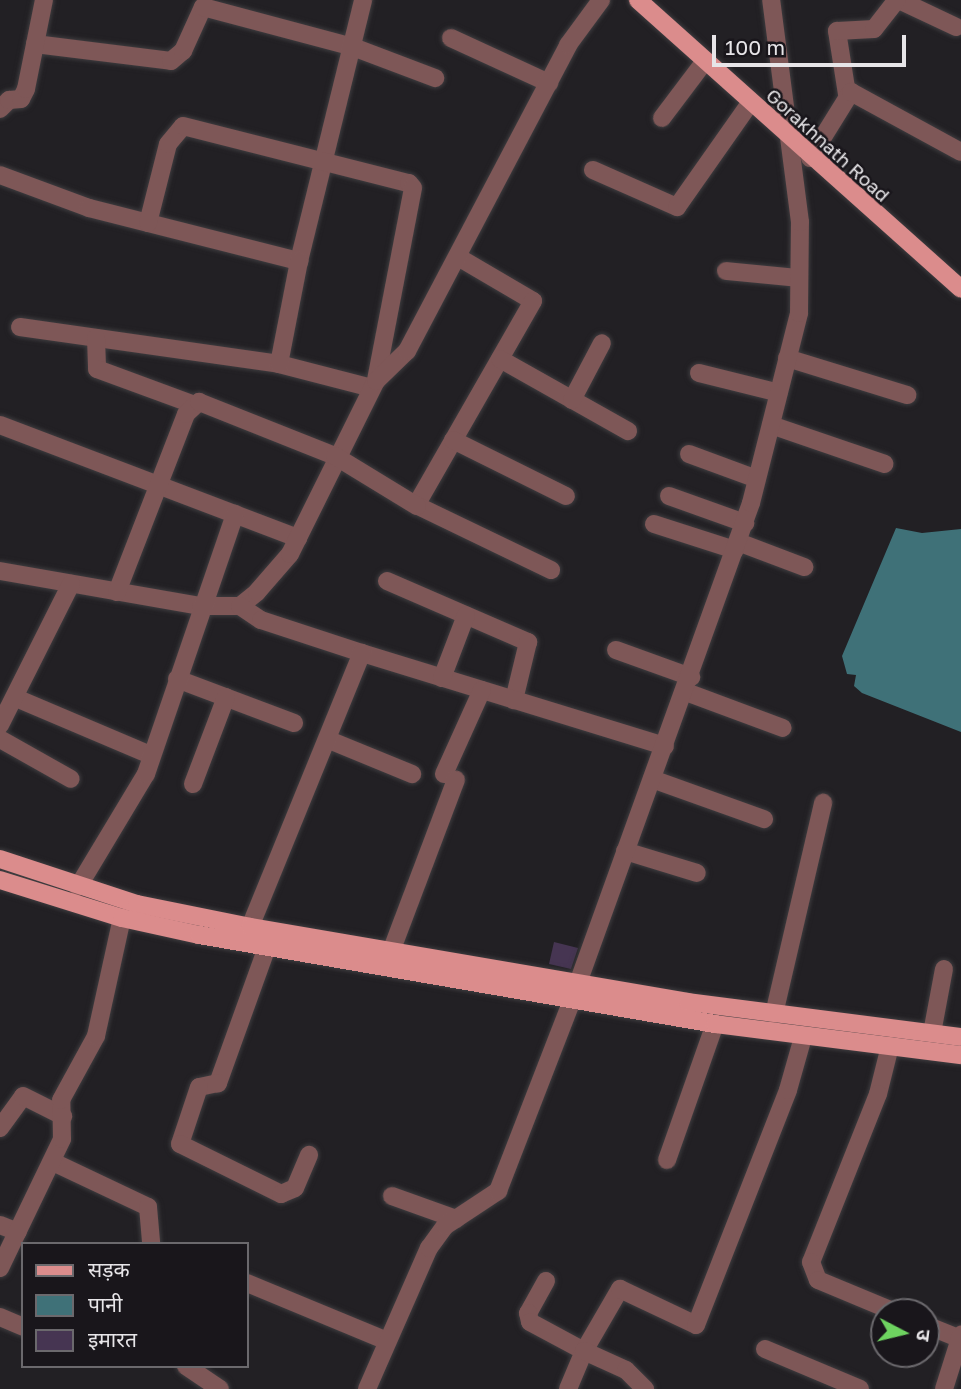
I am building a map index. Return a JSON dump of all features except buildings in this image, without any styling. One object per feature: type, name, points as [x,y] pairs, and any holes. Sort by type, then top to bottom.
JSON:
[{"type":"main road","name":"Gorakhnath Road","points":[[638,0],[810,159],[961,289]]},
{"type":"main road","points":[[0,859],[78,887],[250,927],[392,949],[715,1024],[961,1055]]},
{"type":"main road","points":[[1,882],[122,918],[267,947],[575,991],[961,1037]]},
{"type":"street","points":[[0,109],[9,100],[21,99],[44,0]]},
{"type":"street","points":[[279,364],[299,261],[363,0]]},
{"type":"street","points":[[240,606],[290,554],[335,456],[374,385],[407,351],[549,83],[601,0]]},
{"type":"street","points":[[367,1389],[429,1248],[456,1219],[498,1191],[689,684],[745,523],[799,313],[792,142],[771,0]]},
{"type":"street","points":[[810,159],[847,94],[837,31],[874,29],[898,0],[956,27]]},
{"type":"street","points":[[35,44],[171,61],[183,51],[204,3],[353,47],[435,78]]},
{"type":"street","points":[[451,38],[549,83]]},
{"type":"street","points":[[662,118],[705,61]]},
{"type":"street","points":[[847,94],[863,94],[961,152]]},
{"type":"street","points":[[593,170],[677,207],[750,103]]},
{"type":"street","points":[[148,223],[168,144],[183,125],[325,158],[413,188],[374,385]]},
{"type":"street","points":[[0,175],[89,208],[299,261]]},
{"type":"street","points":[[417,506],[533,301],[458,257]]},
{"type":"street","points":[[726,271],[799,278]]},
{"type":"street","points":[[20,327],[279,364],[374,385]]},
{"type":"street","points":[[96,338],[97,369],[192,404],[199,402],[335,456],[417,506],[551,570]]},
{"type":"street","points":[[572,400],[602,343]]},
{"type":"street","points":[[788,358],[907,395]]},
{"type":"street","points":[[500,359],[628,431]]},
{"type":"street","points":[[699,373],[779,393]]},
{"type":"street","points":[[117,592],[192,404]]},
{"type":"street","points":[[0,425],[298,538]]},
{"type":"street","points":[[771,425],[885,464]]},
{"type":"street","points":[[453,440],[566,496]]},
{"type":"street","points":[[690,454],[757,479]]},
{"type":"street","points":[[669,496],[745,523]]},
{"type":"street","points":[[78,887],[138,791],[235,514]]},
{"type":"street","points":[[654,524],[804,567]]},
{"type":"street","points":[[0,571],[201,606],[240,606],[261,620],[665,746]]},
{"type":"street","points":[[387,581],[528,642],[514,700]]},
{"type":"street","points":[[0,725],[16,698],[71,584]]},
{"type":"street","points":[[442,677],[466,615]]},
{"type":"street","points":[[616,650],[783,728]]},
{"type":"street","points":[[250,927],[329,740],[362,653]]},
{"type":"street","points":[[177,679],[294,723]]},
{"type":"street","points":[[392,949],[482,690]]},
{"type":"street","points":[[16,698],[150,755]]},
{"type":"street","points":[[193,783],[226,698]]},
{"type":"street","points":[[0,739],[71,779]]},
{"type":"street","points":[[329,740],[412,774]]},
{"type":"street","points":[[652,779],[764,819]]},
{"type":"street","points":[[774,1014],[823,803]]},
{"type":"street","points":[[625,850],[697,873]]},
{"type":"street","points":[[0,1268],[21,1238],[65,1131],[61,1100],[96,1036],[122,918]]},
{"type":"street","points":[[267,947],[219,1083],[199,1087],[180,1144],[281,1195],[295,1188],[309,1155]]},
{"type":"street","points":[[932,1033],[944,969]]},
{"type":"street","points":[[667,1160],[715,1024]]},
{"type":"street","points":[[568,1389],[584,1351],[620,1289],[696,1325],[788,1090],[803,1037]]},
{"type":"street","points":[[870,1302],[818,1280],[811,1262],[878,1094],[890,1046]]},
{"type":"street","points":[[0,1128],[23,1096],[63,1116]]},
{"type":"street","points":[[52,1161],[148,1207],[151,1242]]},
{"type":"street","points":[[392,1196],[456,1219]]},
{"type":"street","points":[[0,1224],[21,1238]]},
{"type":"street","points":[[546,1281],[528,1313],[530,1322],[626,1370],[645,1389]]},
{"type":"street","points":[[248,1283],[387,1341]]},
{"type":"street","points":[[0,1317],[21,1326]]},
{"type":"street","points":[[940,1330],[960,1337],[944,1389]]},
{"type":"street","points":[[765,1349],[860,1389]]},
{"type":"street","points":[[189,1368],[220,1389]]},
{"type":"water","points":[[896,528],[922,533],[961,529],[961,732],[862,693],[854,686],[856,675],[847,674],[842,656]]}]
